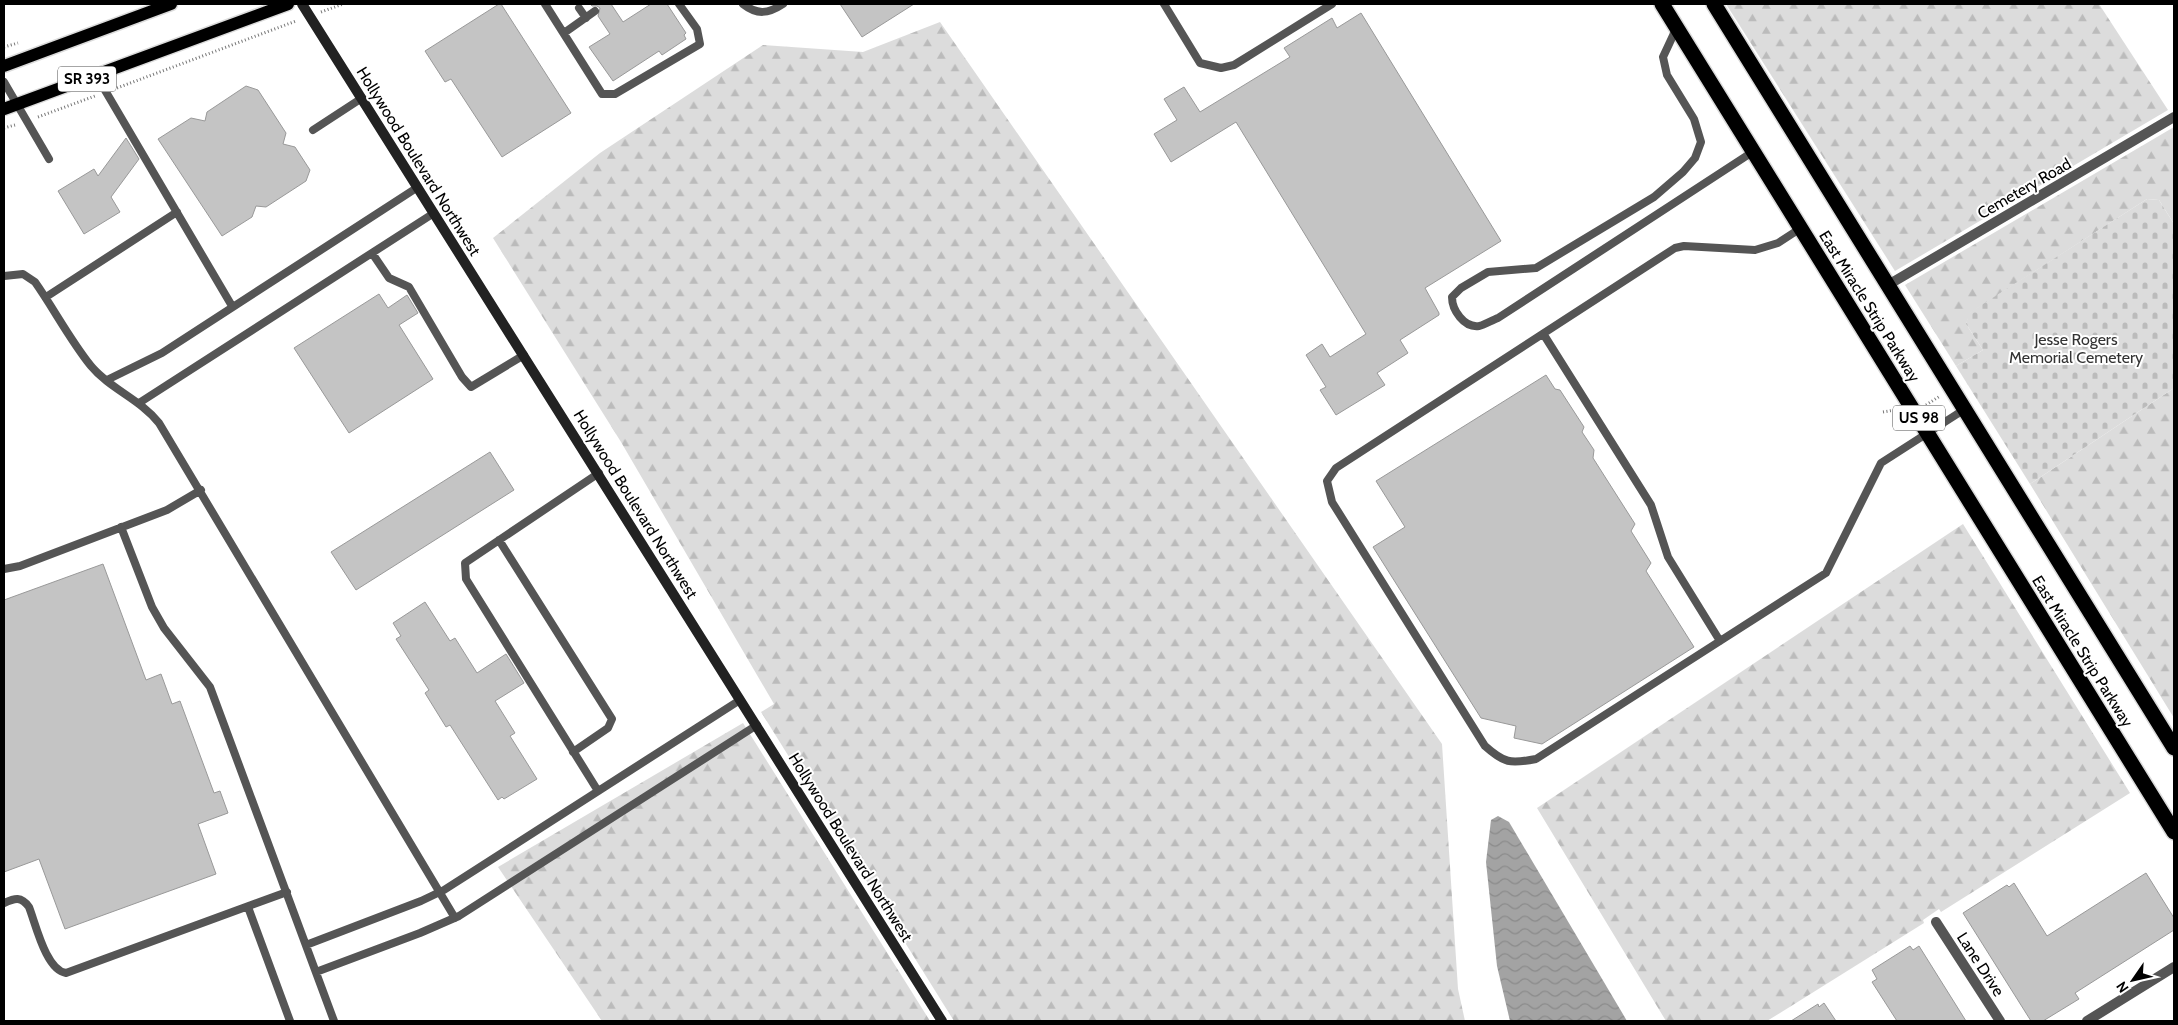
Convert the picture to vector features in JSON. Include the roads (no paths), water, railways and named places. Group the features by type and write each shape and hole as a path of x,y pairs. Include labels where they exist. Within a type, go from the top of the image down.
{"highway":[{"name":"East Miracle Strip Parkway","path":"1662,4 2174,832"},
{"name":"East Miracle Strip Parkway","path":"1714,4 2174,748"}],"main road":[{"name":"SR 393","path":"4,66 156,6 171,4"},
{"name":"SR 393","path":"4,109 288,4"}],"street":[{"name":"Hollywood Boulevard Northwest","path":"302,4 599,473 942,1021"},
{"name":"Cemetery Road","path":"1888,285 2174,117"},
{"name":"Lane Drive","path":"1936,922 2000,1021"},
{"path":"2088,1021 2174,967"}],"lane":[{"path":"545,4 602,94 616,94 700,44 697,29 679,4"},
{"path":"743,4 756,12 764,13 783,4"},
{"path":"1164,4 1200,63 1221,68 1234,65 1332,4"},
{"path":"579,8 586,18"},
{"path":"564,33 595,11"},
{"path":"1677,27 1663,57 1667,76 1694,119 1701,142 1696,158 1654,197 1536,268 1488,272 1461,288 1452,297 1452,306 1461,318 1470,324 1479,326 1498,318 1754,151"},
{"path":"96,75 232,306"},
{"path":"4,82 49,159"},
{"path":"313,130 362,98"},
{"path":"107,380 162,352 418,187"},
{"path":"46,297 177,212"},
{"path":"140,403 434,213"},
{"path":"1802,228 1778,243 1755,250 1684,246 1675,248 1544,335 1336,468 1328,481 1332,502 1485,746 1499,759 1519,762 1536,759 1826,573 1881,463 1965,409"},
{"path":"372,253 389,278 409,287 462,378 470,387 476,386 524,355"},
{"path":"4,276 23,274 35,282 92,366 107,380 149,410 159,423 202,490 455,918"},
{"path":"1544,335 1651,505 1668,556 1720,641"},
{"path":"598,791 466,579 465,563 599,473"},
{"path":"4,569 20,566 167,510 202,490"},
{"path":"121,528 152,607 164,628 210,687 334,1021"},
{"path":"499,540 612,719 608,728 573,752"},
{"path":"306,945 421,901 439,892 740,700"},
{"path":"316,972 455,918 757,725"},
{"path":"4,903 16,898 24,900 29,907 50,962 58,972 66,973 286,892"},
{"path":"248,906 290,1021"}],"water":[{"path":"1498,816 1509,822 1627,1021 1510,1021 1497,966 1486,862 1491,820"}],"park label":[{"name":"Jesse Rogers Memorial Cemetery","path":"2076,348"}]}
